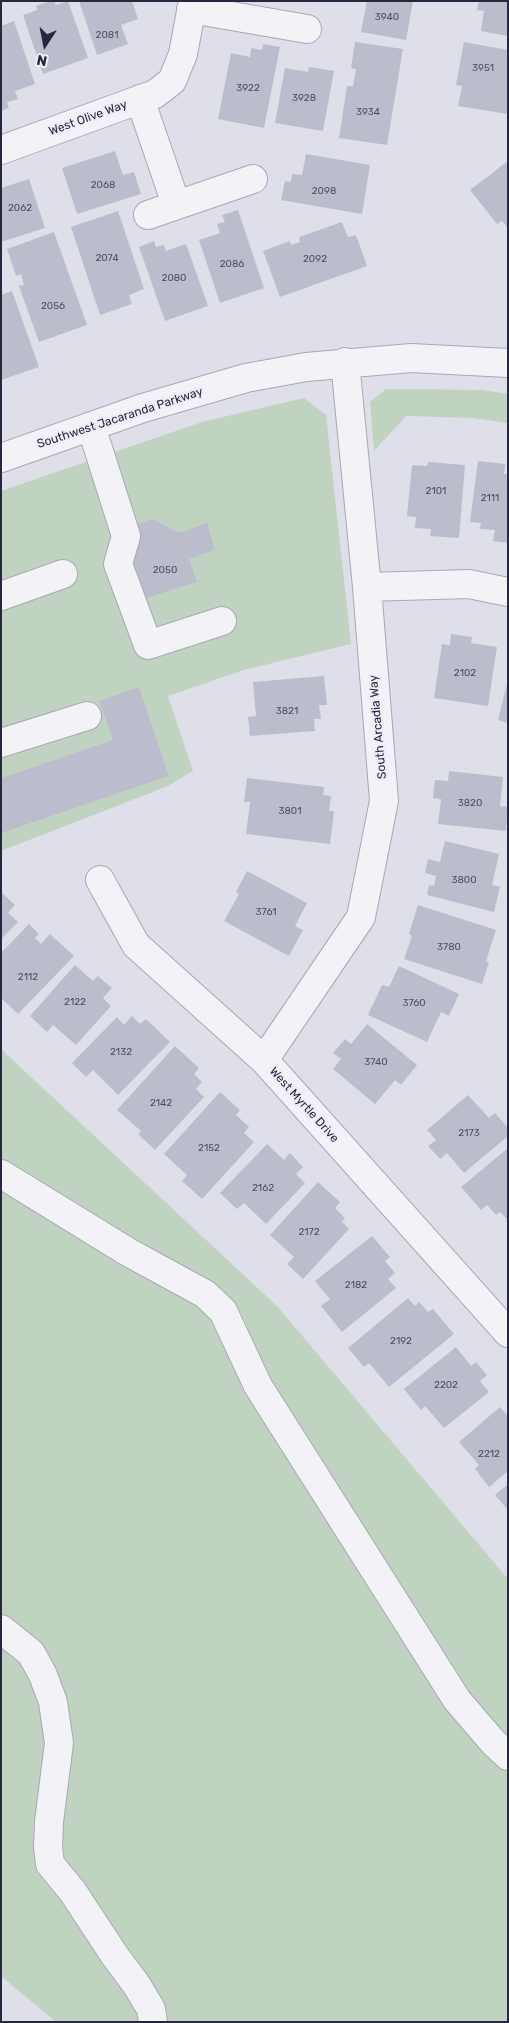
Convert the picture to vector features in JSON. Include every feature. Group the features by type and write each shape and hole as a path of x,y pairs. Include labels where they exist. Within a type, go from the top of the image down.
{"street":[{"path":"192,5 307,29"},
{"name":"West Olive Way","path":"1,150 155,94 172,81 183,54 192,5"},
{"path":"140,99 176,204"},
{"path":"148,215 253,179"},
{"name":"Southwest Jacaranda Parkway","path":"1,458 143,408 246,378 345,362 411,358 508,363"},
{"name":"South Arcadia Way","path":"264,1060 361,917 384,801 367,587 345,362"},
{"path":"91,426 126,536 118,564 148,645 222,621"},
{"path":"1,596 63,574"},
{"path":"367,587 469,584 508,592"},
{"path":"1,743 87,716"},
{"name":"West Myrtle Drive","path":"100,880 136,945 264,1060 508,1333"},
{"path":"1,1174 128,1252 205,1294 222,1310 258,1386 457,1700 493,1742 508,1756"},
{"path":"1,1629 31,1653 43,1675 53,1702 59,1743 49,1822 48,1847 50,1864 73,1892 115,1956 136,1984 151,2009 153,2022"}],"green space":[{"path":"386,389 482,390 508,394 508,423 473,418 406,416 374,451 370,402"},
{"path":"304,398 326,415 351,644 244,670 168,696 193,771 168,786 1,851 1,491 202,422"},
{"path":"1,1049 277,1306 508,1579 508,2022 56,2022 1,1976"}],"building":[{"path":"54,1 56,5 68,1 88,58 43,74 23,15 37,10 36,6"},
{"path":"79,1 132,1 138,19 121,25 128,44 97,55"},
{"path":"367,1 413,1 406,40 361,32"},
{"path":"479,1 508,1 508,36 481,31 484,11 477,10"},
{"path":"14,21 35,84 15,91 18,99 7,102 9,108 1,111 1,26"},
{"path":"355,42 403,49 387,145 339,138 347,86 353,86 356,69 351,68"},
{"path":"464,42 508,50 508,114 458,106 462,86 456,85"},
{"path":"263,44 280,47 264,128 218,119 231,53 250,57 251,48 262,50"},
{"path":"309,67 334,71 323,131 275,123 285,68 308,72"},
{"path":"115,151 123,175 134,172 141,194 77,214 62,168"},
{"path":"306,154 370,165 362,214 281,200 285,181 291,182 292,174 302,175"},
{"path":"508,161 508,228 502,221 497,224 470,190"},
{"path":"29,179 45,228 1,242 1,188"},
{"path":"238,210 264,288 220,303 199,240 220,233 217,224 225,222 222,215"},
{"path":"118,211 144,289 129,295 132,304 100,315 71,227"},
{"path":"342,222 348,237 356,235 367,266 280,297 263,251 290,241 291,245 300,242 299,237"},
{"path":"54,232 87,325 39,342 19,286 24,285 21,274 16,276 7,249"},
{"path":"154,241 156,247 164,245 166,251 186,244 208,306 165,321 139,247"},
{"path":"12,291 39,367 1,380 1,295"},
{"path":"478,461 505,464 504,474 508,474 508,543 493,541 495,530 480,529 481,523 470,522"},
{"path":"428,462 465,465 459,538 430,536 431,529 415,528 416,517 407,516 412,465 427,466"},
{"path":"152,519 179,533 207,523 215,550 189,559 197,582 146,598 129,548 140,545 134,525"},
{"path":"451,634 472,637 471,643 497,647 488,706 434,698 442,644 450,645"},
{"path":"324,676 327,705 319,705 321,719 314,719 315,731 250,736 248,717 256,716 253,682"},
{"path":"508,684 508,723 498,720"},
{"path":"139,687 169,776 1,833 1,778 113,740 99,701"},
{"path":"449,771 503,777 500,806 508,807 506,831 438,824 441,799 433,798 435,780 448,781"},
{"path":"247,778 324,787 323,795 331,796 329,811 334,811 330,844 246,834 250,802 244,802"},
{"path":"445,841 499,854 492,885 500,887 494,912 427,895 429,885 434,886 436,876 425,873 428,859 440,862"},
{"path":"247,871 307,903 295,926 303,930 289,956 224,921 239,894 236,892"},
{"path":"2,893 15,905 8,913 18,922 1,939"},
{"path":"418,905 496,930 486,961 489,962 482,984 404,959 412,936 409,934"},
{"path":"29,924 39,934 35,938 41,944 50,934 74,956 18,1014 1,998 1,953"},
{"path":"75,965 93,981 98,976 112,988 103,998 111,1006 76,1045 53,1025 47,1032 30,1016"},
{"path":"399,966 459,994 449,1016 441,1012 427,1042 368,1015 382,985 389,987"},
{"path":"132,1016 140,1024 146,1019 170,1042 118,1095 93,1070 86,1077 72,1063 117,1017 124,1025"},
{"path":"367,1024 417,1065 401,1085 395,1080 375,1104 333,1069 341,1059 333,1053 345,1039 351,1044"},
{"path":"175,1046 199,1068 194,1074 202,1082 196,1089 204,1097 155,1150 138,1134 141,1131 117,1110"},
{"path":"220,1092 240,1110 236,1115 249,1127 244,1133 254,1142 202,1199 182,1181 187,1175 164,1154"},
{"path":"468,1095 489,1118 495,1113 508,1128 508,1136 464,1173 447,1153 440,1159 428,1146 436,1140 427,1130"},
{"path":"267,1144 284,1160 290,1153 303,1167 296,1174 305,1183 266,1224 244,1203 237,1209 220,1193"},
{"path":"508,1148 507,1219 500,1212 496,1215 487,1205 481,1210 461,1187"},
{"path":"318,1182 340,1202 335,1208 345,1218 342,1222 349,1229 303,1279 287,1264 294,1257 270,1235"},
{"path":"372,1236 390,1257 385,1261 395,1273 388,1279 396,1288 342,1332 321,1306 330,1299 315,1281"},
{"path":"408,1298 415,1306 419,1302 428,1312 433,1309 454,1334 389,1387 369,1363 364,1367 348,1348"},
{"path":"456,1347 471,1366 476,1362 487,1375 480,1381 489,1392 444,1428 425,1406 421,1410 404,1389"},
{"path":"500,1407 508,1416 508,1471 489,1487 475,1469 479,1465 459,1442"},
{"path":"508,1484 508,1510 495,1495"}]}
